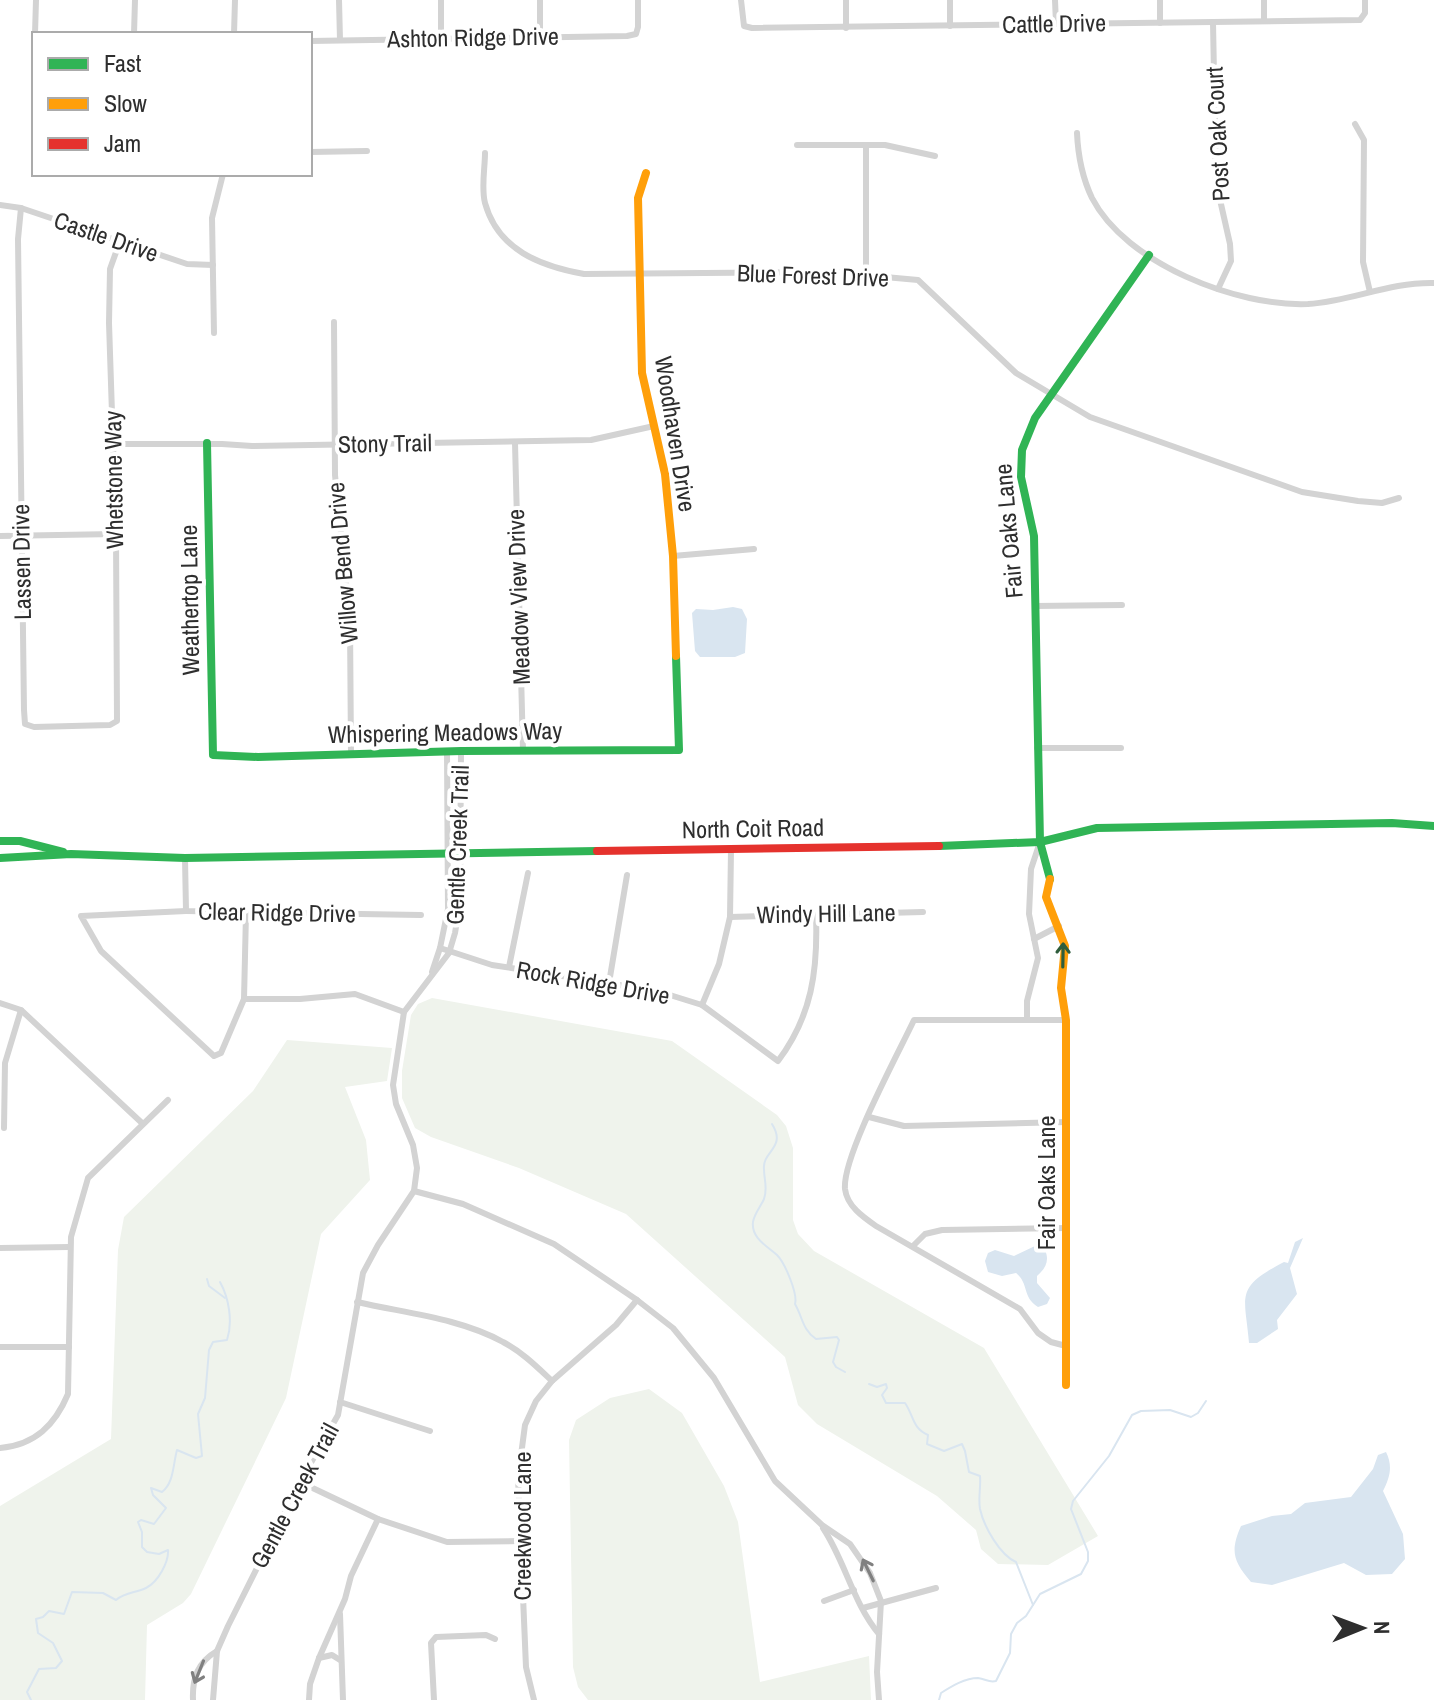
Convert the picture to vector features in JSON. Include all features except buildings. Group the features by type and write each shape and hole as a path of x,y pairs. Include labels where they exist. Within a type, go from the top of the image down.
{"street":[{"path":"35,32 36,0"},
{"path":"134,32 135,0"},
{"path":"234,32 235,0"},
{"path":"339,0 340,40"},
{"path":"441,0 441,39"},
{"path":"540,0 540,37"},
{"name":"Ashton Ridge Drive","path":"312,41 627,36 636,34 638,0"},
{"name":"Cattle Drive","path":"741,0 744,26 752,28 1360,20 1364,17 1365,0"},
{"path":"846,0 846,28"},
{"path":"950,0 950,26"},
{"path":"1055,0 1056,24"},
{"path":"1160,0 1160,23"},
{"path":"1264,0 1264,21"},
{"name":"Post Oak Court","path":"1213,22 1216,182 1231,261 1218,289"},
{"path":"1355,124 1364,140 1363,262 1370,292"},
{"path":"1077,133 1083,174 1093,199 1107,220 1149,255 1182,274 1248,298 1291,304 1329,302 1408,282 1434,283"},
{"path":"797,145 885,145 935,156"},
{"path":"866,146 866,275"},
{"path":"312,152 367,151"},
{"name":"Blue Forest Drive","path":"485,153 484,201 503,240 550,268 584,274 640,275 830,272 918,280 1016,373 1090,417 1302,492 1382,503 1399,498"},
{"name":"Woodhaven Drive","path":"646,173 638,198 642,373 665,474 673,556 679,750"},
{"path":"214,333 212,218 222,176"},
{"name":"Castle Drive","path":"0,205 21,208 187,264 213,265"},
{"name":"Lassen Drive","path":"21,208 18,239 25,724"},
{"name":"Whetstone Way","path":"25,724 34,727 110,725 117,721 110,269 120,241"},
{"name":"Fair Oaks Lane","path":"1066,1385 1066,1020 1061,988 1065,946 1046,897 1048,868 1040,842 1034,536 1022,494 1020,467 1027,432 1149,255"},
{"name":"Willow Bend Drive","path":"334,322 334,445 350,622 351,755"},
{"name":"Stony Trail","path":"114,444 515,443 591,440 654,426"},
{"name":"Weathertop Lane","path":"207,443 213,755"},
{"name":"Meadow View Drive","path":"515,443 523,750"},
{"path":"0,536 116,534"},
{"path":"673,556 754,549"},
{"path":"1035,606 1122,605"},
{"path":"1037,748 1121,748"},
{"name":"Whispering Meadows Way","path":"213,755 258,757 461,751 679,750"},
{"name":"Gentle Creek Trail","path":"213,1700 217,1651 300,1482 338,1415 363,1273 414,1191 417,1168 413,1145 396,1104 393,1085 404,1012 449,953 460,903 461,751"},
{"name":"Gentle Creek Trail","path":"429,979 440,948 448,909 447,752"},
{"name":"North Coit Road","path":"0,858 71,854 185,858 731,850 1040,842 1097,828 1392,823 1434,826"},
{"name":"North Coit Road","path":"0,841 20,841 71,854"},
{"name":"Fair Oaks Lane","path":"1027,1019 1027,1001 1038,958 1029,914 1031,869 1040,842"},
{"path":"702,1005 719,964 730,917 731,850"},
{"name":"Clear Ridge Drive","path":"185,858 186,911 421,915"},
{"path":"509,967 528,873"},
{"path":"609,983 627,875"},
{"path":"1030,886 1048,888"},
{"path":"186,911 81,916 101,951 214,1056 221,1053 244,999 246,913"},
{"name":"Windy Hill Lane","path":"730,917 923,912"},
{"name":"Rock Ridge Drive","path":"440,948 492,965 657,991 702,1005 778,1061 796,1037 814,979 818,952 816,915"},
{"path":"1034,939 1059,926"},
{"path":"244,999 300,999 355,994 404,1012"},
{"path":"0,1003 21,1010 143,1124"},
{"path":"4,1128 5,1063 21,1010"},
{"path":"1066,1020 914,1020 850,1157 845,1189 855,1210 876,1226 1020,1309 1038,1333 1051,1342 1066,1346"},
{"path":"0,1448 28,1441 45,1432 60,1414 68,1394 70,1247 88,1178 168,1100"},
{"path":"869,1117 904,1126 1067,1122"},
{"path":"414,1191 463,1204 554,1244 673,1328 714,1378 775,1481 822,1525 860,1554 881,1601 877,1672 879,1700"},
{"path":"913,1246 925,1234 942,1230 1067,1228"},
{"path":"0,1248 70,1247"},
{"name":"Creekwood Lane","path":"534,1700 526,1667 520,1541 518,1478 525,1425 536,1401 552,1381 616,1325 637,1300"},
{"path":"357,1302 487,1333 525,1356 552,1381"},
{"path":"0,1347 69,1347"},
{"path":"340,1402 430,1431"},
{"path":"300,1482 378,1519 447,1542 520,1541"},
{"path":"309,1700 310,1684 319,1658 351,1576 378,1519"},
{"path":"822,1525 835,1545 868,1621 879,1634"},
{"path":"863,1608 936,1588"},
{"path":"824,1601 854,1590"},
{"path":"340,1610 343,1700"},
{"path":"434,1700 431,1643 436,1637 486,1635 495,1639"},
{"name":"Gentle Creek Trail","path":"193,1700 197,1669 217,1651"},
{"path":"319,1658 332,1655 340,1660"}],"shaded area":[{"path":"696,609 742,609 747,619 745,653 735,657 700,657 695,651 692,613"},
{"path":"432,998 672,1041 777,1115 786,1126 793,1148 793,1220 798,1234 814,1251 984,1348 1098,1536 1048,1565 998,1564 981,1549 976,1530 937,1496 817,1424 798,1405 785,1357 626,1214 415,1128 402,1098 402,1071 411,1015 418,1004"},
{"path":"287,1040 392,1048 387,1081 345,1087 366,1140 370,1180 321,1234 286,1398 191,1594 183,1603 147,1625 145,1700 0,1700 0,1506 111,1439 118,1250 124,1217 253,1091"},
{"path":"1303,1238 1290,1268 1297,1294 1277,1320 1278,1329 1257,1343 1249,1343 1245,1303 1250,1286 1268,1271 1284,1262 1288,1263 1295,1242"},
{"path":"1035,1246 1045,1250 1046,1264 1037,1276 1037,1283 1050,1298 1047,1304 1038,1307 1016,1273 1002,1276 988,1272 985,1261 988,1253 995,1250 1014,1256"},
{"path":"649,1389 682,1413 724,1486 738,1522 760,1682 869,1656 871,1700 588,1700 578,1687 573,1667 569,1440 576,1420 610,1398"},
{"path":"1386,1452 1390,1472 1383,1491 1403,1534 1405,1559 1392,1574 1366,1575 1344,1563 1272,1585 1251,1582 1235,1556 1235,1542 1241,1526 1272,1516 1291,1514 1305,1503 1351,1497 1373,1469 1378,1455"}],"waterway":[{"path":"772,1124 777,1139 764,1163 766,1191 754,1219 754,1233 784,1265 793,1286 795,1304 808,1331 816,1339 837,1337 839,1340 833,1362 845,1372"},
{"path":"207,1279 209,1286 225,1298"},
{"path":"31,1700 27,1692 39,1669 56,1668 62,1661 53,1643 38,1633 36,1619 49,1611 64,1614 72,1592 103,1593 116,1600 142,1590 155,1581 165,1566 168,1550 159,1554 147,1552 142,1547 138,1522 154,1524 166,1508 153,1495 151,1488 162,1492 166,1488 177,1450 196,1458 202,1456 198,1414 205,1398 209,1350 213,1342 227,1340 230,1326 228,1303 220,1282"},
{"path":"869,1384 877,1387 886,1384 882,1395 886,1403 905,1403 916,1425 928,1435 927,1444 944,1451 962,1444 969,1472 980,1476 979,1505 985,1524 999,1547 1016,1562 1033,1605"},
{"path":"939,1700 941,1693 963,1681 973,1678 996,1681 1010,1653 1011,1634 1040,1594 1081,1574 1088,1561 1088,1552 1071,1509 1073,1501 1109,1456 1132,1415 1141,1411 1170,1410 1191,1417 1206,1401"}],"traffic: fast":[{"path":"1050,879 1040,842 1034,536 1021,477 1022,450 1035,418 1149,255"},
{"path":"207,443 213,755 258,757 461,751 679,750 676,656"},
{"path":"939,846 1040,842 1097,828 1392,823 1434,826"},
{"path":"0,841 20,841 63,852"},
{"path":"0,858 71,854 185,858 597,851"}],"traffic: slow":[{"path":"646,173 638,198 642,373 665,474 673,556 676,656"},
{"path":"1050,879 1046,897 1065,946 1061,988 1066,1020 1066,1385"}],"traffic: jam":[{"path":"597,851 939,846"}]}
